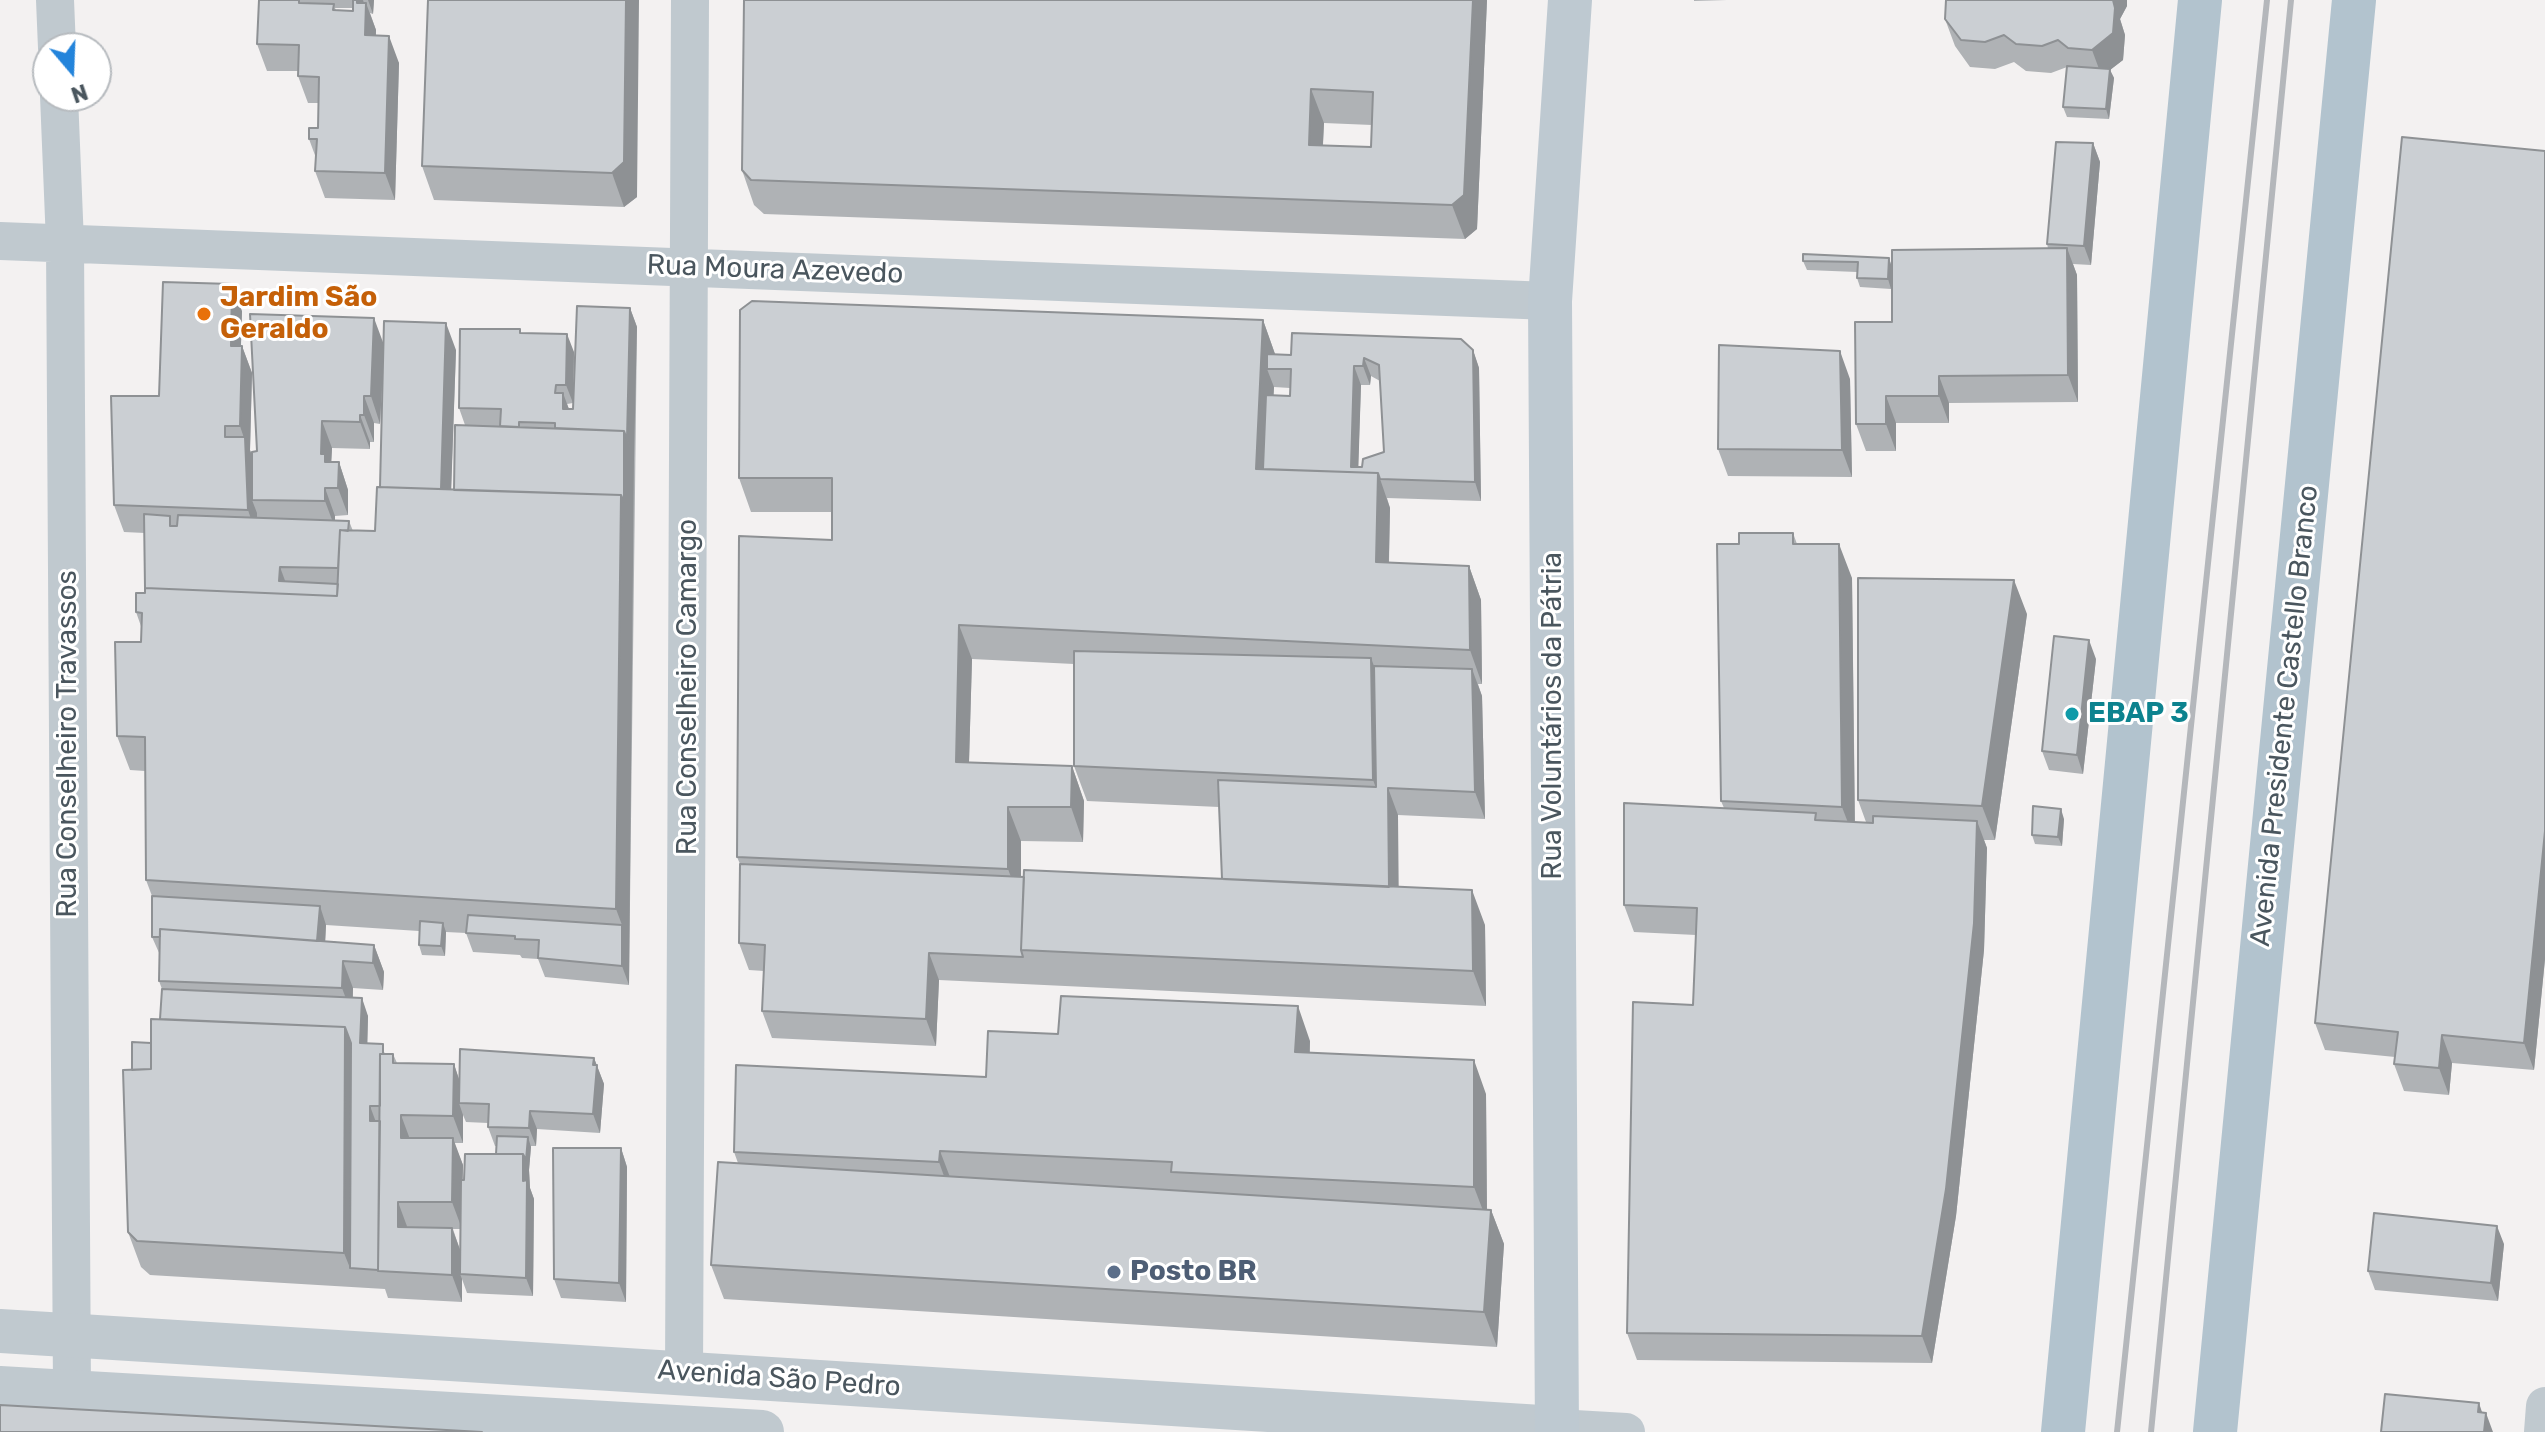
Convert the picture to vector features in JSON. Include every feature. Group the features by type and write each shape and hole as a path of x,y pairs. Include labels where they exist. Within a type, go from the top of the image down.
{"main road":[{"name":"Rua Voluntários da Pátria","path":"1557,1430 1550,301 1570,0"},
{"path":"2063,1432 2200,0"},
{"name":"Avenida Presidente Castello Branco","path":"2215,1432 2354,0"}],"street":[{"path":"55,0 56,32"},
{"name":"Rua Conselheiro Camargo","path":"684,1373 690,0"},
{"name":"Rua Conselheiro Travassos","path":"60,112 65,243 72,1392"},
{"name":"Rua Moura Azevedo","path":"0,241 1550,301"},
{"name":"Avenida São Pedro","path":"0,1331 1557,1430"},
{"name":"Avenida São Pedro","path":"0,1388 762,1432"},
{"path":"2543,1432 2545,1406"},
{"path":"1557,1430 1626,1432"}],"building":[{"path":"259,0 334,4 333,10 353,11 353,0 366,3 365,35 389,36 385,173 315,171 317,139 309,139 309,128 318,128 319,77 298,76 299,45 257,44"},
{"path":"428,0 626,0 624,162 612,173 422,166"},
{"path":"744,0 1473,0 1464,195 1452,205 751,180 742,170","holes":["1311,89 1373,92 1371,147 1309,145"]},
{"path":"1946,0 2113,0 2113,33 2092,50 2068,48 2058,40 2042,46 2016,44 2004,35 1985,42 1961,40 1945,19"},
{"path":"2067,66 2110,69 2106,109 2063,107"},
{"path":"2402,137 2545,151 2545,831 2524,1043 2442,1035 2439,1068 2394,1064 2398,1032 2315,1023"},
{"path":"2056,142 2093,143 2084,246 2047,244"},
{"path":"2067,248 2068,375 1939,376 1939,396 1886,396 1886,424 1856,424 1855,322 1892,322 1892,250"},
{"path":"1803,254 1889,258 1888,279 1857,278 1858,262 1803,261"},
{"path":"163,282 232,284 231,346 242,346 240,426 225,426 225,437 245,437 248,510 114,505 111,396 159,396"},
{"path":"752,301 1263,320 1256,469 1378,473 1376,562 1469,566 1470,650 959,625 956,762 1072,766 1071,807 1008,807 1008,869 737,857 739,536 832,540 832,478 739,478 740,310"},
{"path":"577,306 630,308 627,439 624,431 555,428 555,423 519,422 519,427 500,426 501,409 459,408 460,329 520,329 520,333 567,334 566,385 556,385 555,393 563,393 563,409 573,409"},
{"path":"250,314 374,318 371,396 364,396 364,415 360,415 360,422 322,421 321,454 325,454 325,462 339,462 338,488 325,488 325,501 252,500 252,452 257,451"},
{"path":"384,321 446,323 441,489 380,487"},
{"path":"1292,333 1461,339 1473,350 1475,482 1380,479 1378,473 1263,469 1266,395 1290,396 1291,369 1267,369 1267,354 1291,355","holes":["1364,358 1379,365 1384,452 1363,459 1362,467 1351,467 1354,366 1363,366"]},
{"path":"1719,345 1840,351 1842,450 1718,449"},
{"path":"455,425 624,431 624,502 621,495 454,490"},
{"path":"377,487 621,495 616,909 146,880 145,737 117,736 115,642 141,642 142,613 136,612 136,593 145,593 145,588 337,596 340,530 375,531"},
{"path":"144,514 170,516 170,526 177,526 178,515 349,521 348,531 340,530 338,568 280,567 279,581 338,584 337,596 145,588"},
{"path":"1739,533 1793,533 1793,544 1839,544 1842,807 1721,801 1717,544 1739,544"},
{"path":"1858,578 2014,580 1982,806 1858,800"},
{"name":"EBAP 3","path":"2054,636 2089,640 2077,755 2042,751"},
{"path":"1074,651 1371,658 1373,780 1074,766"},
{"path":"1374,666 1472,669 1475,792 1388,788 1389,887 1222,879 1218,780 1376,787"},
{"path":"1624,803 1816,813 1815,820 1873,823 1873,816 1977,821 1974,923 1946,1189 1922,1336 1627,1333 1633,1002 1693,1005 1697,908 1624,905"},
{"path":"2033,806 2061,809 2058,837 2032,835"},
{"path":"740,864 1024,877 1023,957 929,953 926,1019 762,1011 765,945 739,943"},
{"path":"1024,870 1472,890 1473,971 1021,950"},
{"path":"152,896 320,906 317,941 160,929 160,937 152,937"},
{"path":"468,915 622,925 622,966 538,958 539,940 466,933"},
{"path":"420,921 443,923 441,946 419,945"},
{"path":"160,929 374,945 373,963 343,961 342,988 159,981"},
{"path":"162,989 362,998 360,1043 383,1044 383,1054 380,1054 380,1106 370,1106 370,1121 380,1121 378,1270 350,1268 351,1043 345,1027 160,1019"},
{"path":"1061,996 1298,1006 1295,1052 1474,1060 1474,1187 1171,1172 1172,1162 940,1151 939,1162 734,1152 736,1065 986,1077 988,1031 1058,1034"},
{"path":"151,1019 345,1027 344,1253 137,1241 128,1232 123,1070 151,1069"},
{"path":"132,1042 151,1043 151,1069 132,1070"},
{"path":"460,1049 594,1058 593,1065 597,1065 593,1114 530,1111 529,1128 488,1127 489,1104 459,1103"},
{"path":"380,1054 393,1054 393,1063 454,1064 453,1116 401,1115 401,1138 453,1138 452,1202 398,1202 398,1227 452,1228 452,1275 378,1271"},
{"path":"497,1136 528,1137 526,1160 523,1154 496,1154"},
{"path":"553,1148 621,1148 619,1283 554,1279"},
{"path":"465,1154 523,1154 523,1181 527,1180 526,1278 460,1274 461,1180 464,1180"},
{"name":"Posto BR","path":"718,1162 1491,1210 1484,1312 711,1265"},
{"path":"2374,1213 2497,1226 2491,1283 2368,1271"},
{"path":"2385,1394 2479,1403 2478,1412 2486,1413 2484,1432 2381,1432"},
{"path":"0,1405 482,1432 0,1432"}],"railway":[{"path":"2117,1432 2267,0"},
{"path":"2151,1432 2291,0"}],"place":[{"name":"Jardim São Geraldo","path":"204,314"},
{"name":"EBAP 3","path":"2072,714"},
{"name":"Posto BR","path":"1114,1272"}]}
